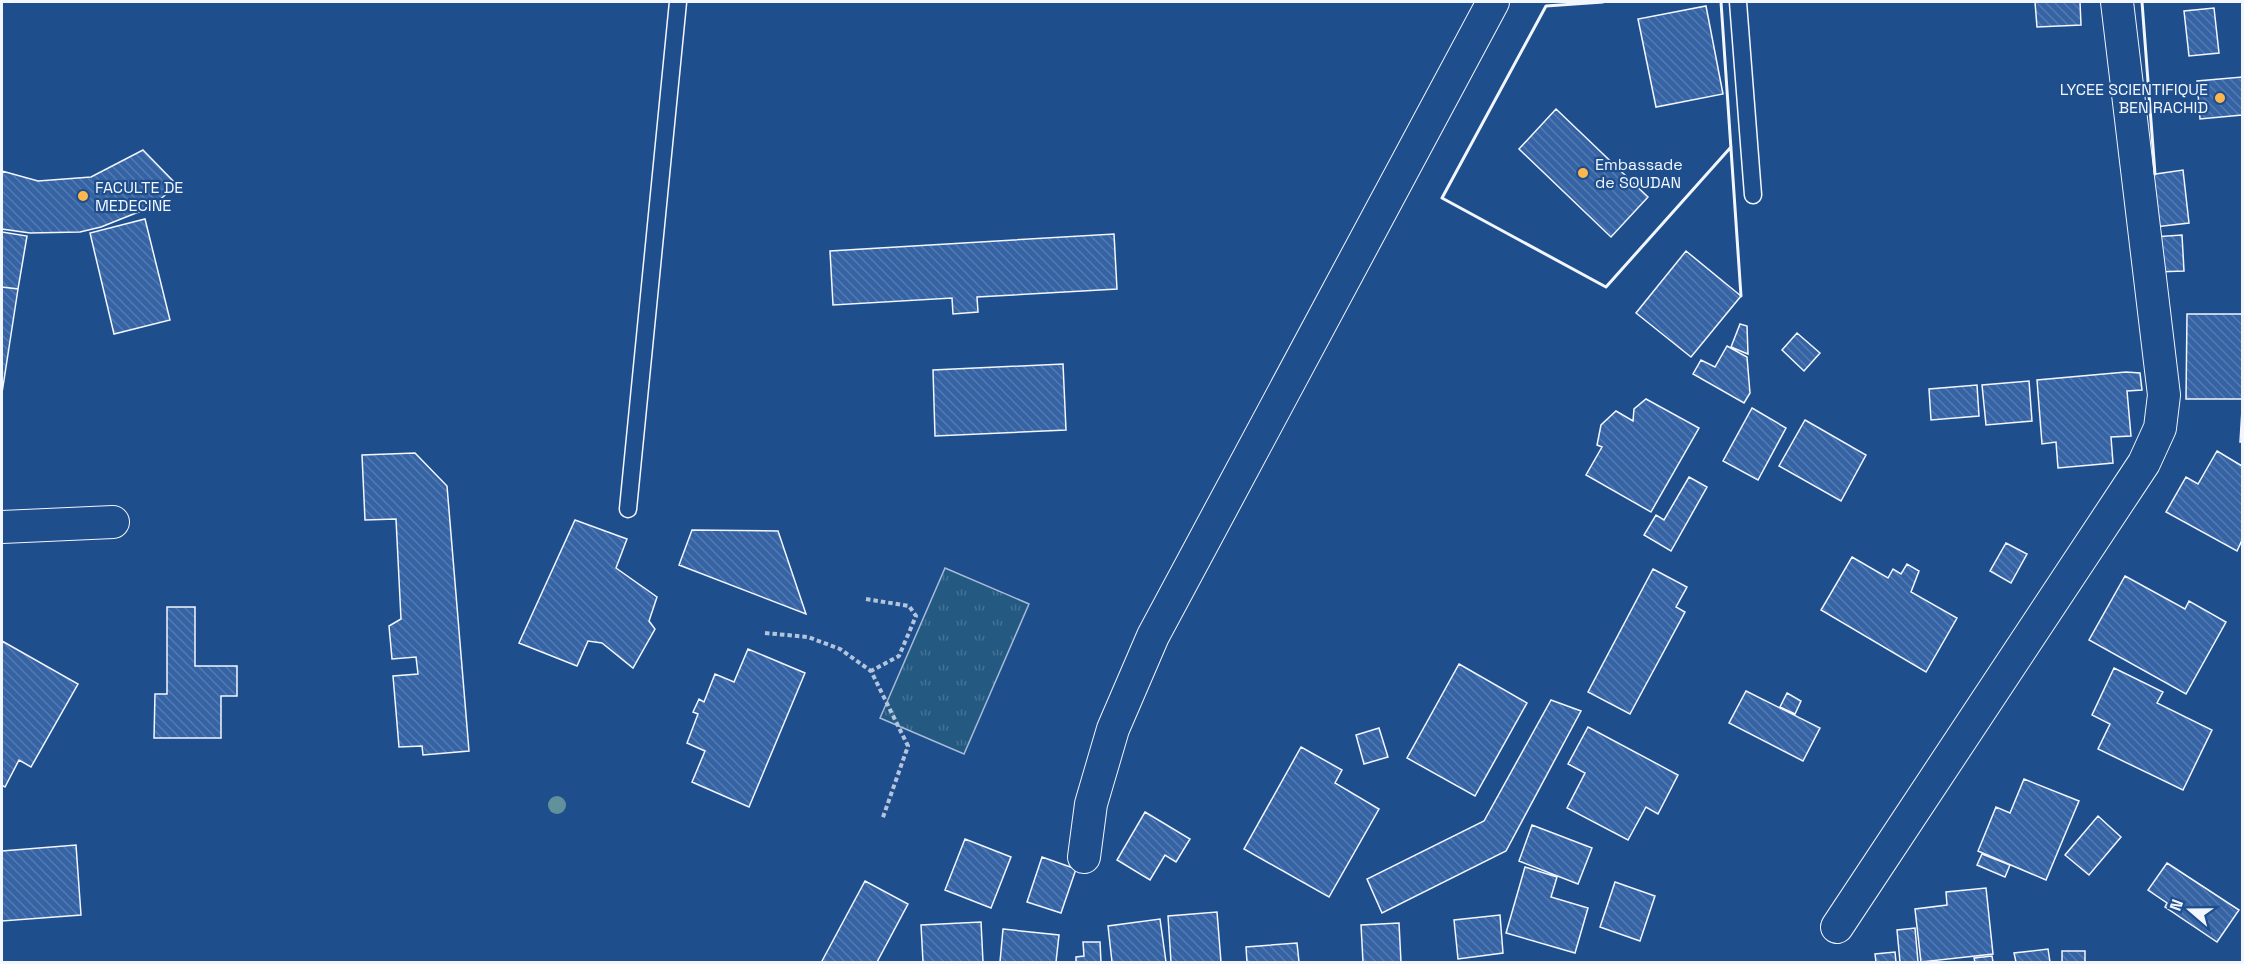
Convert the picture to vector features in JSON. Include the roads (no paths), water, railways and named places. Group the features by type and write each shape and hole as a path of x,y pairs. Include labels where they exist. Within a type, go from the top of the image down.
{"street":[{"path":"1084,857 1091,804 1113,729 1153,636 1493,2"},
{"path":"1837,927 2144,463 2160,428 2164,395 2117,2"},
{"path":"2,527 113,522"}],"lane":[{"path":"636,427 677,17 674,51 636,427 630,486 678,2"},
{"path":"1738,2 1754,195"}],"place":[{"name":"LYCEE SCIENTIFIQUE BEN RACHID","path":"2220,98"},
{"name":"Embassade de SOUDAN","path":"1583,173"},
{"name":"FACULTE DE MEDECINE","path":"83,196"}]}
